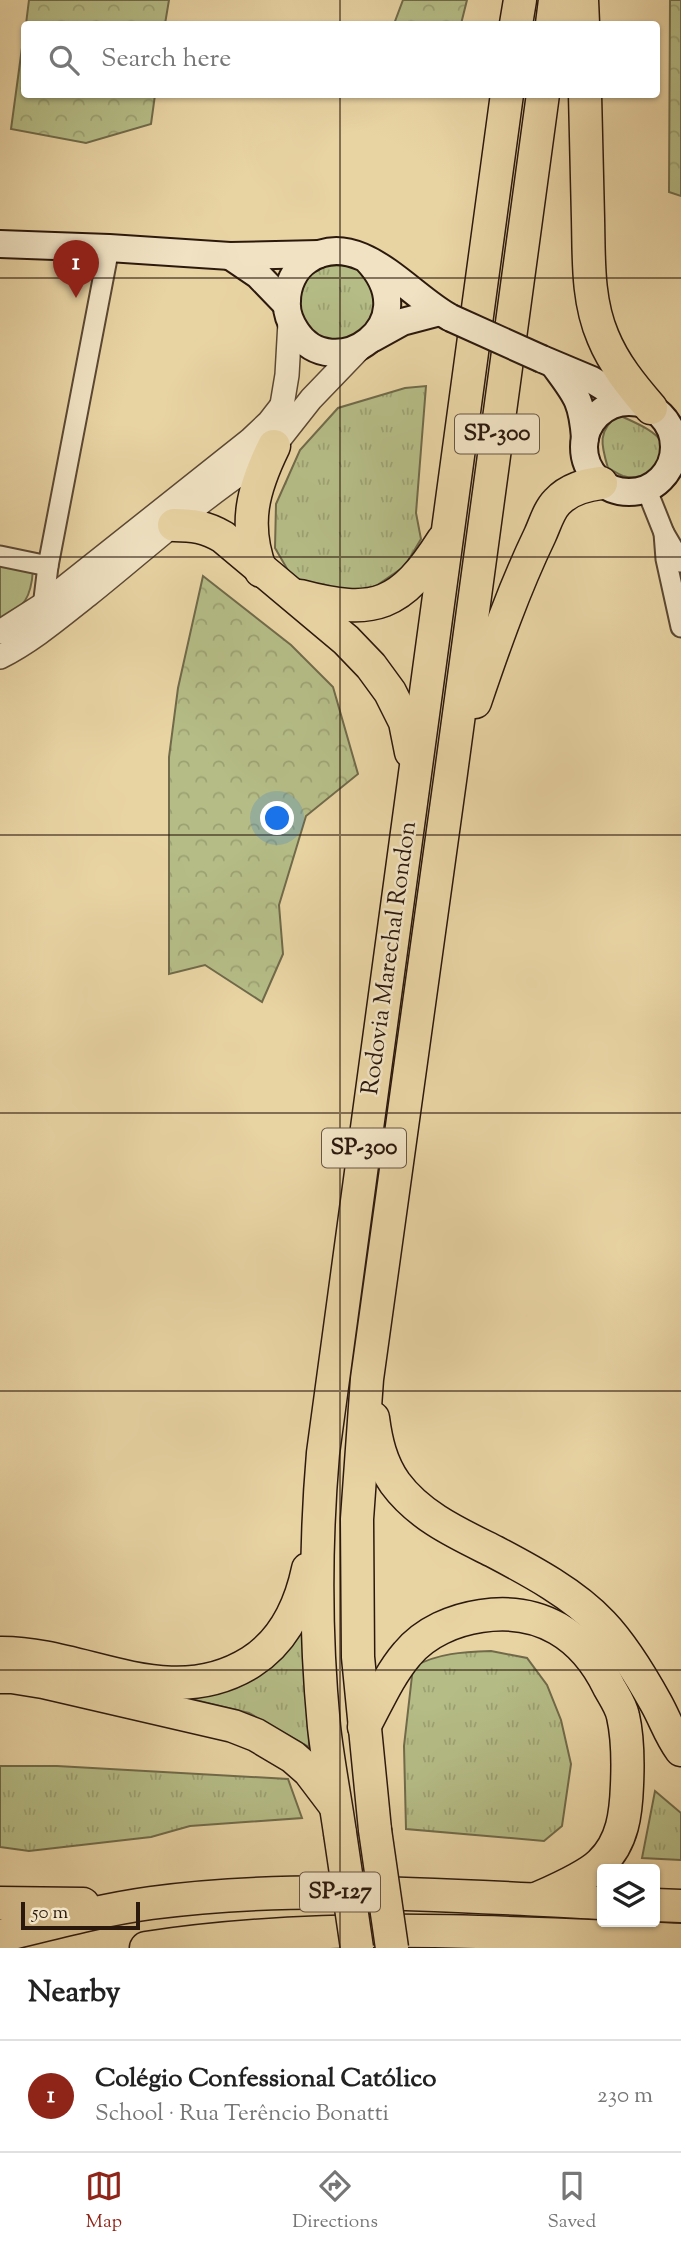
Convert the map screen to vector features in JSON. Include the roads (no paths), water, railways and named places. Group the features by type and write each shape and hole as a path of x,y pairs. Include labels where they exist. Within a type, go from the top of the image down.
{"highway":[{"path":"516,21 520,0"},
{"path":"552,21 555,0"},
{"path":"582,0 583,21"},
{"name":"Rodovia Marechal Rondon","path":"358,1948 325,1730 316,1592 317,1523 333,1374 506,98"},
{"name":"Rodovia Marechal Rondon","path":"392,1948 375,1830 358,1657 356,1564 361,1447 367,1379 541,98"},
{"path":"585,98 592,300 602,335 614,359 655,414"},
{"path":"261,571 254,552 251,517 253,496 273,450"},
{"path":"451,774 496,641 528,559 555,504 573,490 601,482"},
{"path":"174,525 198,526 223,537 346,640 371,666 390,692 405,722 415,774"},
{"path":"292,594 338,605 360,607 384,600 404,590 418,576 447,533"},
{"path":"367,1379 377,1444 395,1483 412,1501 449,1530 555,1585 601,1623 638,1674 681,1750"},
{"path":"0,1653 41,1658 134,1679 176,1684 211,1679 244,1666 267,1651 289,1625 304,1588 317,1523"},
{"path":"364,1727 397,1667 409,1651 437,1630 461,1619 497,1614 530,1616 573,1638 600,1669 623,1714 628,1763 625,1817 616,1843 601,1864 534,1900"},
{"path":"0,1677 43,1682 233,1726 277,1746 309,1771 338,1821"},
{"name":"SP-127","path":"0,1936 147,1904 316,1891 597,1903"},
{"path":"0,1903 147,1904"},
{"path":"660,1905 681,1906"},
{"name":"SP-127","path":"146,1948 245,1936 318,1931 562,1941 681,1940"}],"main road":[{"path":"0,244 230,256 319,254 336,250 352,253 405,283 446,315 592,380 655,414 668,425 674,445 670,466 664,478 631,492 615,490 601,482 590,470 584,455 583,416 579,401 548,362"},
{"path":"288,313 288,288 295,274 305,262 319,254"},
{"path":"230,256 258,275 288,313 299,336 313,347 328,352 345,352 402,322 446,315"},
{"path":"367,260 379,273 387,289 388,307 383,325 367,342"},
{"path":"584,438 588,427 605,409 655,414"}],"street":[{"path":"42,630 41,606 48,566 109,248"},
{"path":"273,450 288,375 288,313"},
{"path":"0,657 42,630 273,450 311,399 367,342"},
{"path":"0,632 41,606 250,440 283,404"},
{"path":"664,478 666,559 681,627"},
{"path":"664,533 681,562"},
{"path":"0,556 48,566"}],"place":[{"name":"Colégio Confessional Católico","path":"76,298"}]}
